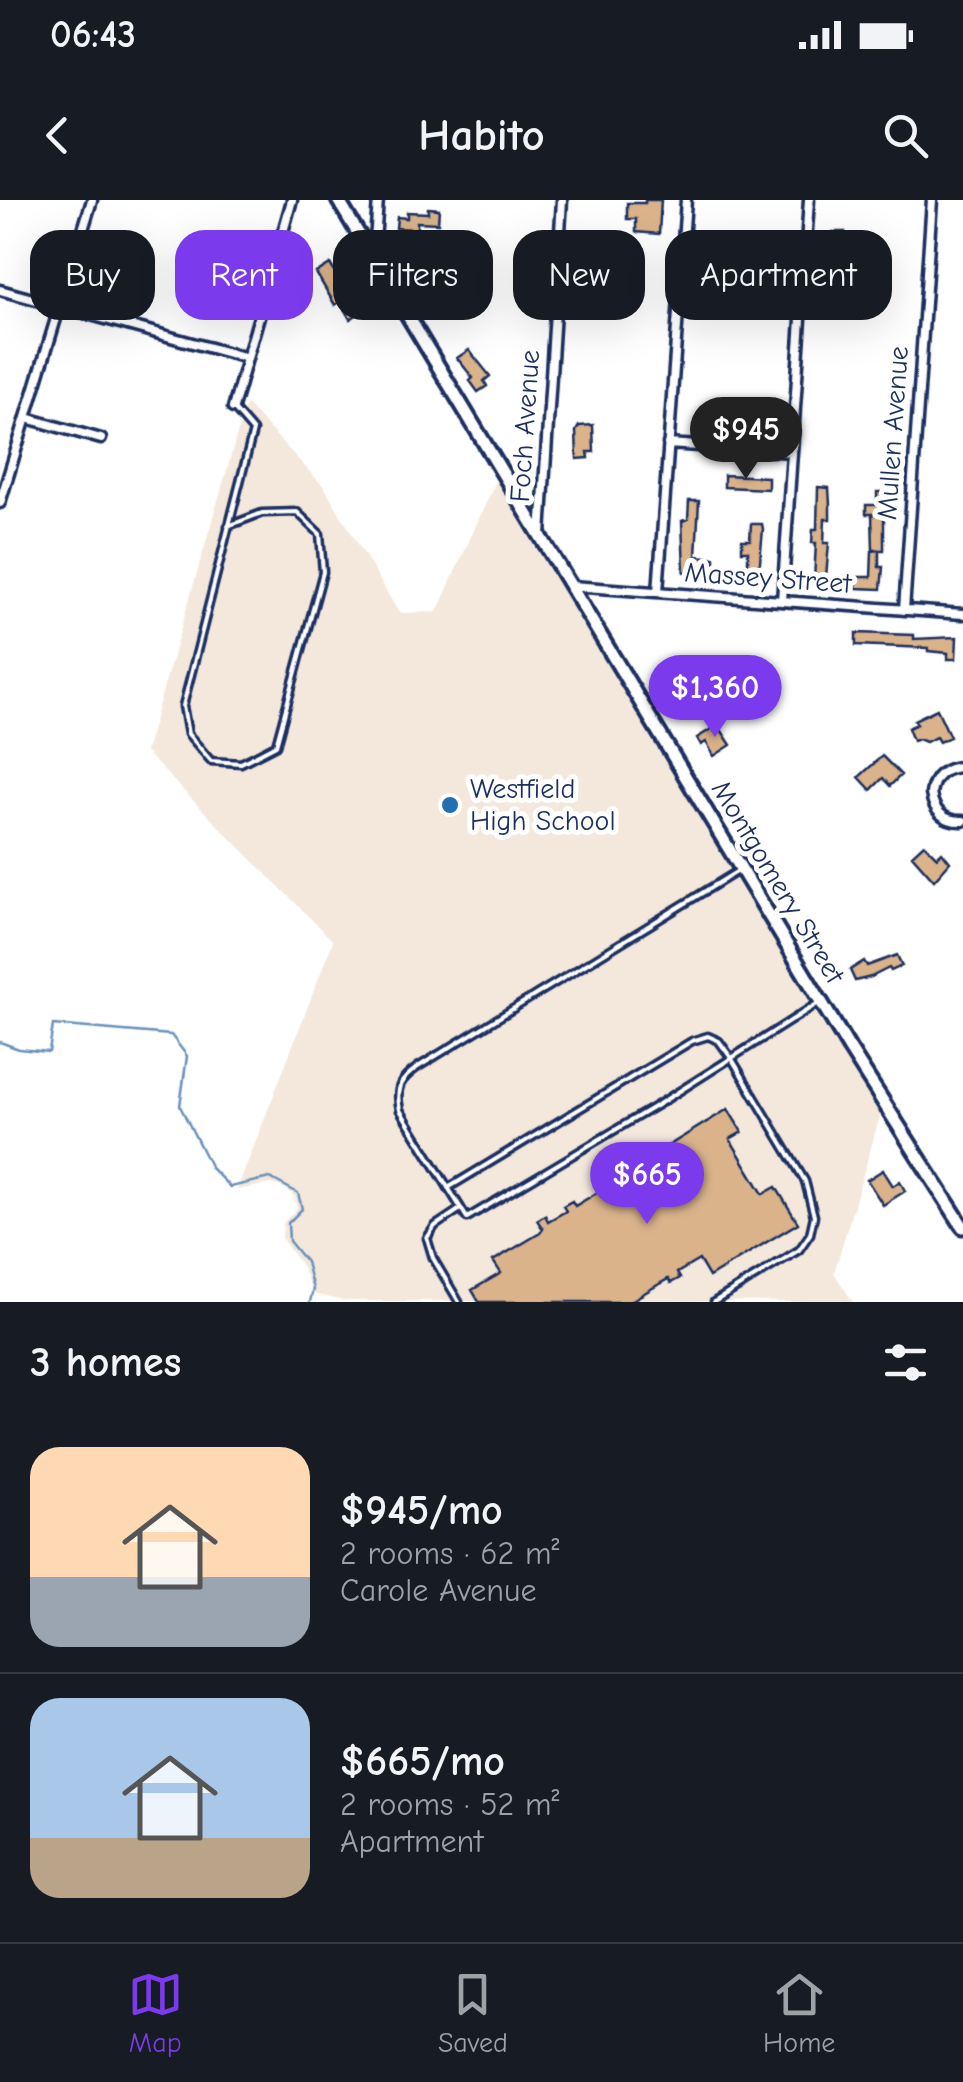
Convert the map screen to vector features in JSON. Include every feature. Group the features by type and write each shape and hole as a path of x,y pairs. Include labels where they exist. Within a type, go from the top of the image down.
{"main road":[{"name":"Montgomery Street","path":"338,200 356,230"},
{"name":"Montgomery Street","path":"411,320 741,870 963,1227"}],"street":[{"path":"83,230 92,200"},
{"path":"233,408 292,200"},
{"path":"376,230 378,200"},
{"name":"Foch Avenue","path":"541,536 562,200"},
{"path":"658,592 686,200"},
{"path":"782,601 809,200"},
{"name":"Mullen Avenue","path":"904,610 932,200"},
{"path":"0,290 30,298"},
{"path":"0,502 57,320"},
{"path":"111,320 247,358"},
{"path":"27,418 101,439"},
{"path":"668,444 792,452"},
{"name":"Massey Street","path":"571,586 963,614"},
{"path":"963,768 950,768 940,774 931,794 940,814 963,821"}],"lane":[{"path":"228,526 262,513 297,512 320,534 324,572 276,745 242,763 211,761 188,734 183,706 228,526 253,430 233,408"},
{"path":"741,870 402,1079 396,1092 400,1110 468,1218 821,1001"},
{"path":"448,1188 692,1041 708,1036 719,1042 732,1059 805,1181 814,1216 810,1234 799,1250 714,1302"},
{"path":"460,1302 433,1258 427,1238 435,1226 461,1209"}],"shaded area":[{"name":"Westfield High School","path":"246,404 325,488 399,613 437,612 501,470 884,1103 834,1273 853,1302 344,1301 313,1294 302,1267 282,1239 283,1223 297,1208 294,1196 271,1184 237,1190 333,941 145,752"}],"building":[{"path":"661,200 659,234 636,230 636,219 627,219 627,203"},
{"path":"428,208 439,209 438,223 417,222 417,229 396,228 397,217 407,218 407,212 428,213"},
{"path":"330,264 333,302 316,273"},
{"path":"469,350 490,376 484,381 487,386 478,392 470,381 473,378 457,358"},
{"path":"729,411 772,415 772,427 729,423"},
{"path":"593,425 594,452 588,452 589,458 577,459 576,431 579,426"},
{"path":"724,475 768,477 768,489 724,487"},
{"path":"818,487 829,488 825,588 817,587 814,580 816,543 812,543 813,529 817,529"},
{"path":"877,492 888,492 884,550 873,550 872,514 866,514 866,505 877,505"},
{"path":"689,501 699,501 696,556 715,558 715,569 684,572 682,521 688,519"},
{"path":"751,524 762,524 763,529 759,573 748,573 748,551 742,551 742,540 750,540"},
{"path":"879,550 879,567 883,567 881,589 856,588 856,577 871,577 872,551"},
{"path":"856,633 914,635 914,639 957,637 956,659 928,648 856,645"},
{"path":"937,709 950,737 939,742 936,737 926,742 913,741 908,728 917,724 914,720"},
{"path":"718,725 731,745 714,756 706,742 701,745 697,738"},
{"path":"882,756 901,775 890,786 883,778 871,790 859,777"},
{"path":"924,844 937,857 942,852 950,862 934,880 912,855"},
{"path":"897,955 902,966 855,981 850,970 864,961 867,966"},
{"path":"728,1109 742,1132 730,1139 763,1194 776,1187 798,1223 709,1277 699,1260 677,1273 680,1278 671,1283 668,1279 629,1302 479,1302 472,1290 501,1273 493,1261 540,1233 543,1229 537,1220 545,1215 548,1221 566,1211 563,1206 572,1201 575,1206 611,1184 608,1179 617,1174 642,1214 654,1207 629,1165 637,1159 640,1163"},
{"path":"883,1170 893,1186 900,1181 905,1191 883,1205 867,1180"}],"waterway":[{"path":"0,1042 19,1049 49,1052 53,1025 171,1035 187,1056 180,1106 211,1168 230,1187 270,1178 298,1193 302,1209 288,1223 289,1241 306,1262 313,1289 310,1302"}],"place":[{"name":"Westfield High School","path":"450,805"}]}
